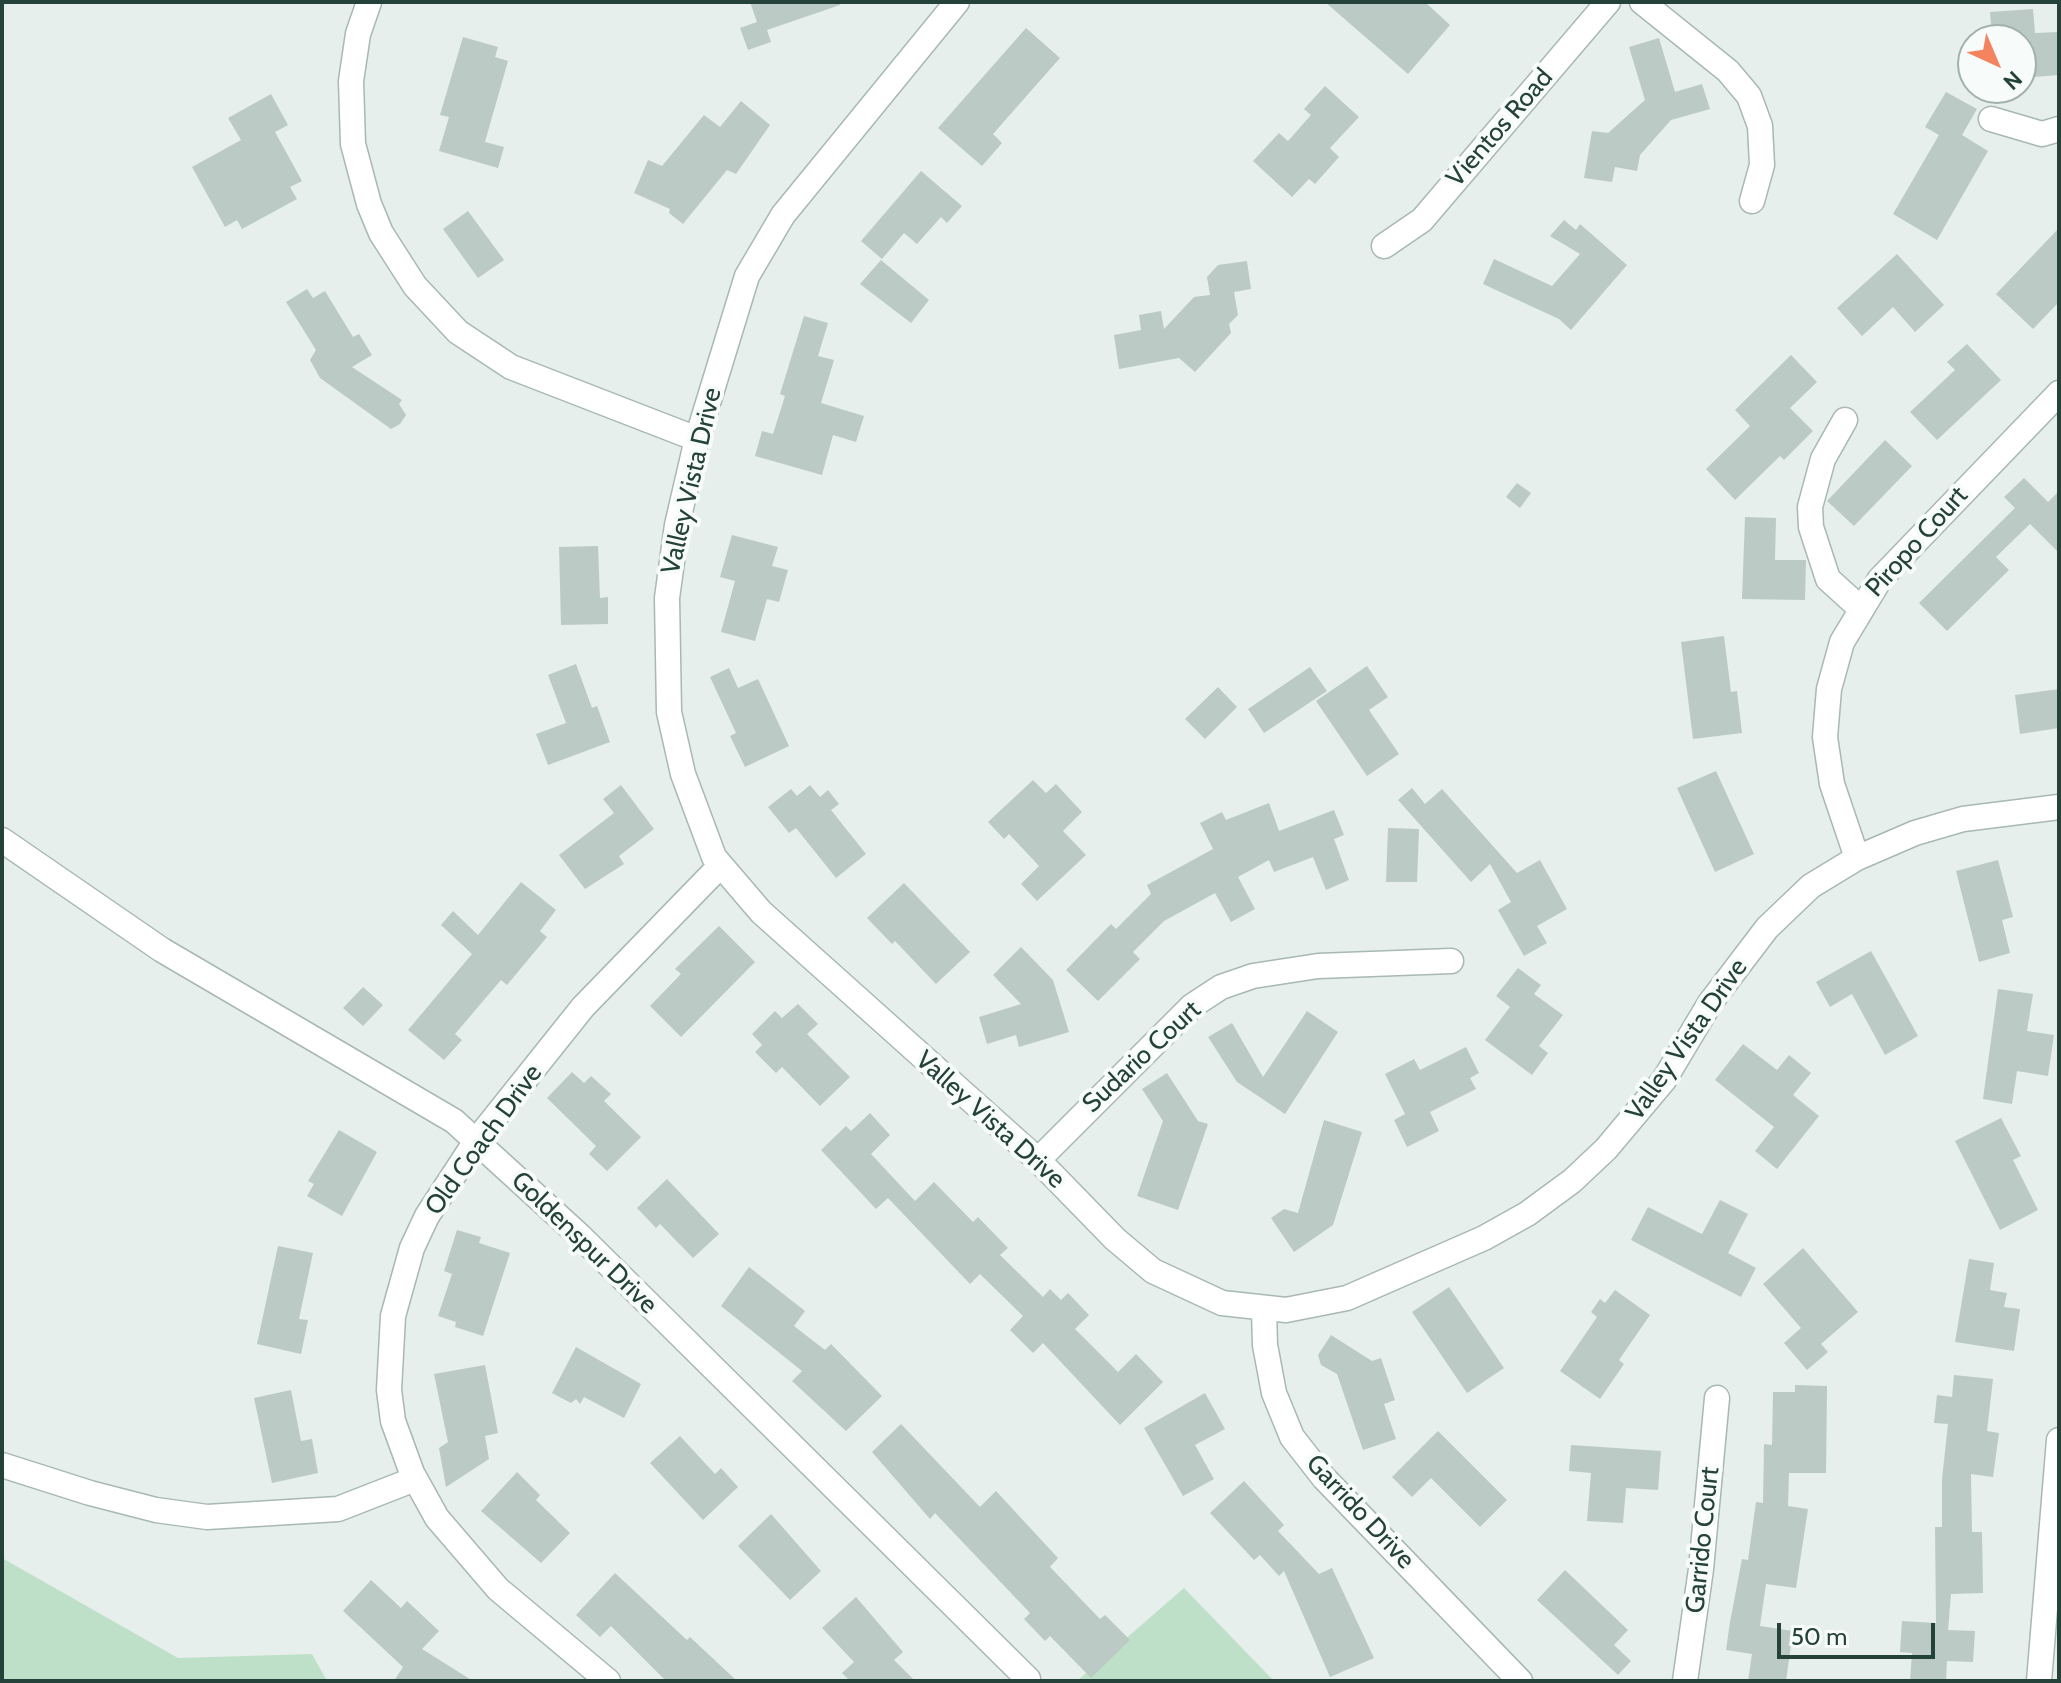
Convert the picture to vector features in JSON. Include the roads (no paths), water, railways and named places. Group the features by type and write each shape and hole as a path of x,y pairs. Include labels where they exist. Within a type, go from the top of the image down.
{"street":[{"name":"Valley Vista Drive","path":"957,2 840,142 783,215 757,256 728,335 697,439 670,564 666,673 669,712 694,809 720,866 761,912 1038,1160 1115,1239 1153,1271 1198,1295 1264,1310 1323,1305 1381,1285 1484,1238 1527,1214 1572,1181 1646,1104 1710,1003 1767,928 1811,886 1857,858 1915,833 1963,819 2059,807"},
{"name":"Vientos Road","path":"1384,246 1422,220 1608,2"},
{"path":"1642,2 1728,71 1749,96 1760,126 1762,165 1752,201"},
{"path":"367,3 358,34 351,81 353,144 364,189 381,233 415,286 458,332 511,367 697,439"},
{"path":"1991,119 2042,134 2059,129"},
{"name":"Piropo Court","path":"1857,858 1832,784 1825,737 1834,665 1860,608 1880,579 2059,393"},
{"path":"1845,420 1823,459 1810,507 1811,527 1828,579 1860,608"},
{"name":"Goldenspur Drive","path":"2,840 162,950 430,1105 476,1141 580,1236 1028,1679"},
{"name":"Old Coach Drive","path":"608,1681 487,1577 450,1537 415,1479 393,1421 389,1390 393,1316 405,1270 427,1216 476,1141 583,1007 720,866"},
{"name":"Sudario Court","path":"1038,1160 1192,1006 1221,987 1253,976 1318,966 1451,961"},
{"name":"Garrido Drive","path":"1264,1310 1265,1345 1274,1393 1292,1437 1324,1478 1520,1681"},
{"name":"Garrido Court","path":"1685,1681 1701,1569 1717,1398"},
{"path":"2039,1681 2059,1440"},
{"path":"2,1465 156,1510 207,1517 338,1509 415,1479"}]}
